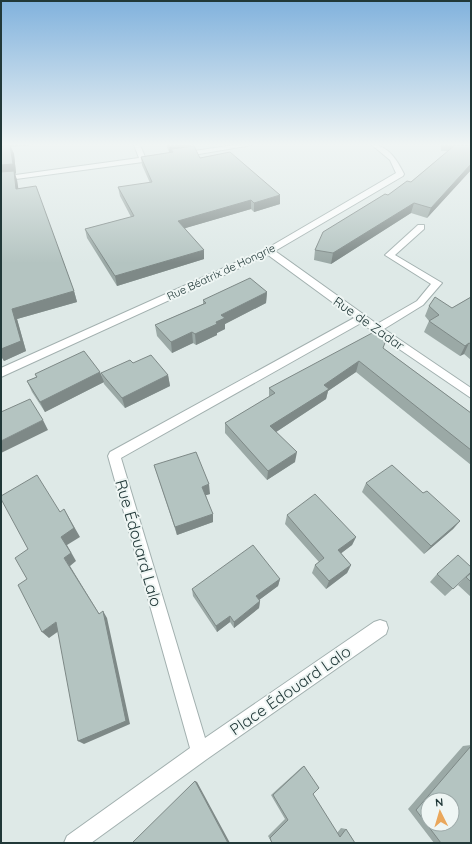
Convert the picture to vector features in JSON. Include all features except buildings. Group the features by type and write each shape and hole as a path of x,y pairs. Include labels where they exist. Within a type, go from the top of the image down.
{"street":[{"name":"Rue Béatrix de Hongrie","path":"1,373 269,251 382,184"},
{"path":"376,329 420,303 437,283 389,255 421,227"},
{"name":"Rue de Zadar","path":"269,251 376,329 471,394"},
{"name":"Rue Édouard Lalo","path":"200,752 114,456 361,318"},
{"name":"Place Édouard Lalo","path":"200,752 380,628"},
{"path":"74,843 200,752"}]}
